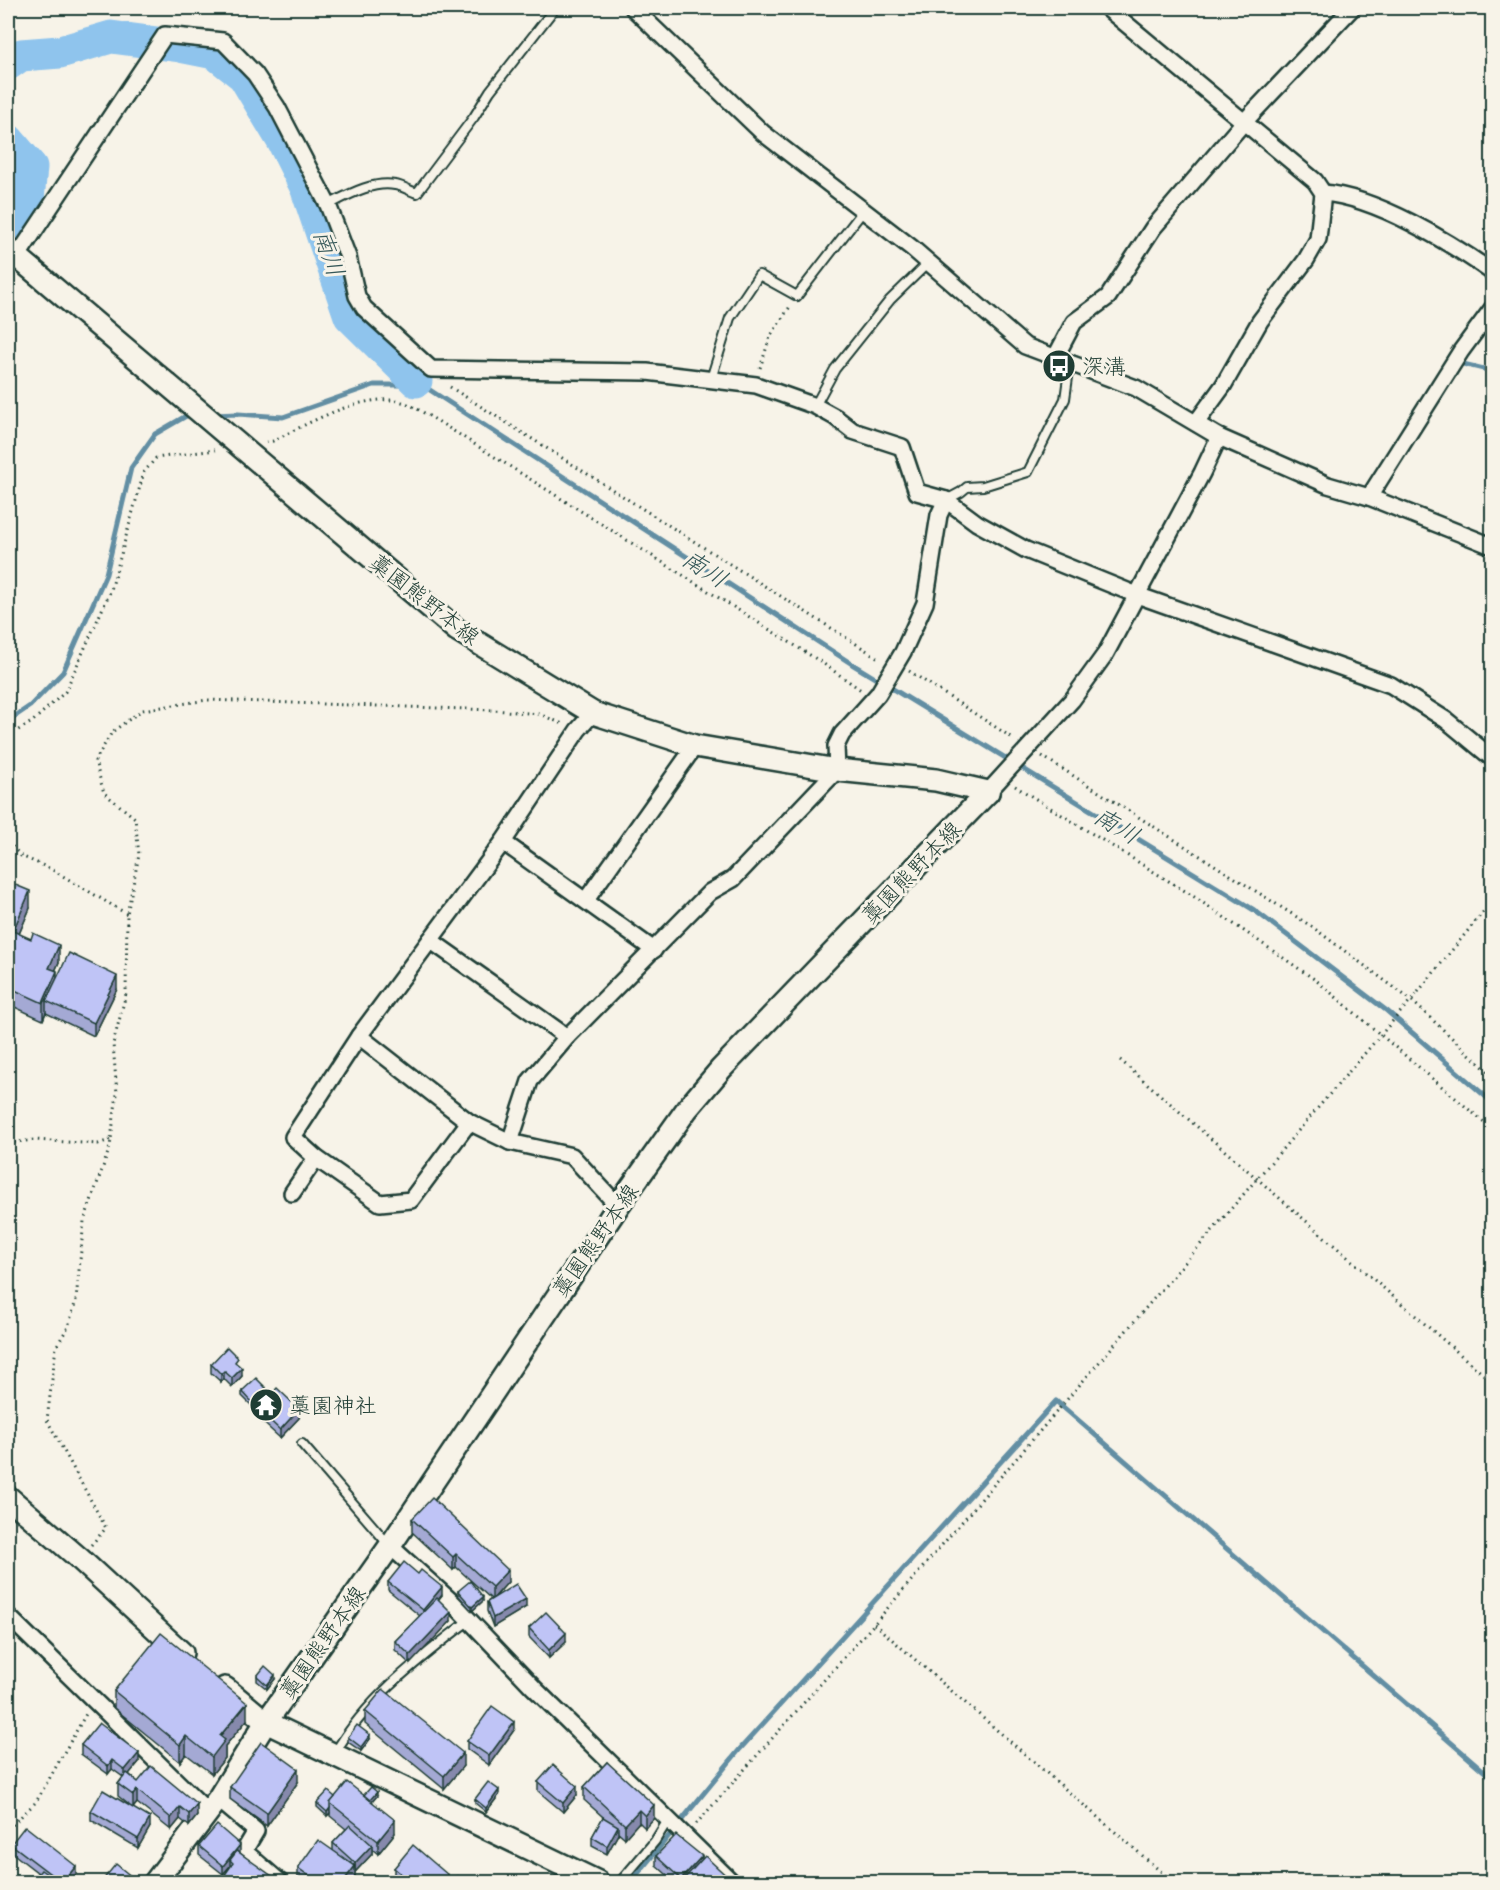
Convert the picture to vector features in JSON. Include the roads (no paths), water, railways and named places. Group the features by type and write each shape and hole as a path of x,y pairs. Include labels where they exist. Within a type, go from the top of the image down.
{"main road":[{"name":"藁園熊野本線","path":"11,252 457,630 593,713 695,746 837,770 936,780 998,781"},
{"name":"藁園熊野本線","path":"155,1882 213,1805 266,1722 390,1546 618,1206 687,1109 721,1069 998,781"},
{"path":"8,1497 80,1559 140,1616 266,1722 598,1882"}],"street":[{"path":"633,8 763,133 928,263 1025,346 1136,388 1219,438 1328,484 1369,497 1492,546"},
{"path":"1107,8 1315,181 1323,193 1317,239 1306,260 1260,321 1223,386 1196,423"},
{"path":"1054,358 1074,322 1108,297 1153,228 1243,123 1352,8"},
{"path":"11,252 165,35 223,41 255,74 277,107 328,205 348,257 357,296 364,308 432,369 647,372 756,385 814,406 835,417 854,431 902,447 917,492 946,500 977,523 1026,550 1137,595 1391,685 1446,720 1492,758"},
{"path":"1323,193 1342,195 1399,217 1457,248 1492,272"},
{"path":"1369,497 1461,351 1492,309"},
{"path":"998,781 1079,690 1106,653 1219,438"},
{"path":"510,1142 530,1081 567,1038 710,892 734,879 837,770 836,746 842,734 876,696 903,652 925,603 939,515 946,500"},
{"path":"469,1122 411,1200 380,1203 316,1158 292,1137 358,1036 503,842 578,730 593,713"},
{"path":"586,900 695,746"},
{"path":"503,842 654,950"},
{"path":"430,940 567,1038"},
{"path":"358,1036 469,1122 510,1142 572,1156 618,1206"},
{"path":"292,1193 316,1158"},
{"path":"390,1546 451,1601 732,1882"},
{"path":"8,1616 94,1700 213,1805 256,1831 244,1851 280,1882"}],"lane":[{"path":"328,205 356,191 380,184 397,185 417,193 490,91 555,8"},
{"path":"711,379 730,318 759,275 797,296 863,211"},
{"path":"814,406 848,351 890,300 928,263"},
{"path":"946,500 967,487 983,486 1028,472 1065,399 1070,363"},
{"path":"302,1444 390,1546"},
{"path":"334,1755 359,1716 405,1670 468,1620"},
{"path":"620,1882 655,1841 668,1820"}],"waterway":[{"name":"南川","path":"8,64 21,55 60,52 111,37 215,53 244,76 283,141 306,187 350,316 416,381"},
{"name":"南川","path":"8,140 31,167 28,200 8,238"},
{"path":"1455,362 1492,371"},
{"name":"南川","path":"213,415 283,417 374,385 409,385 416,381 852,664 1254,910 1387,1011 1492,1102"},
{"path":"8,721 30,706 63,672 106,574 131,468 155,434 186,416 195,416"},
{"path":"631,1882 740,1749 1056,1401 1492,1778"}],"place":[{"name":"深溝","path":"1059,366"},
{"name":"藁園神社","path":"266,1405"}]}
